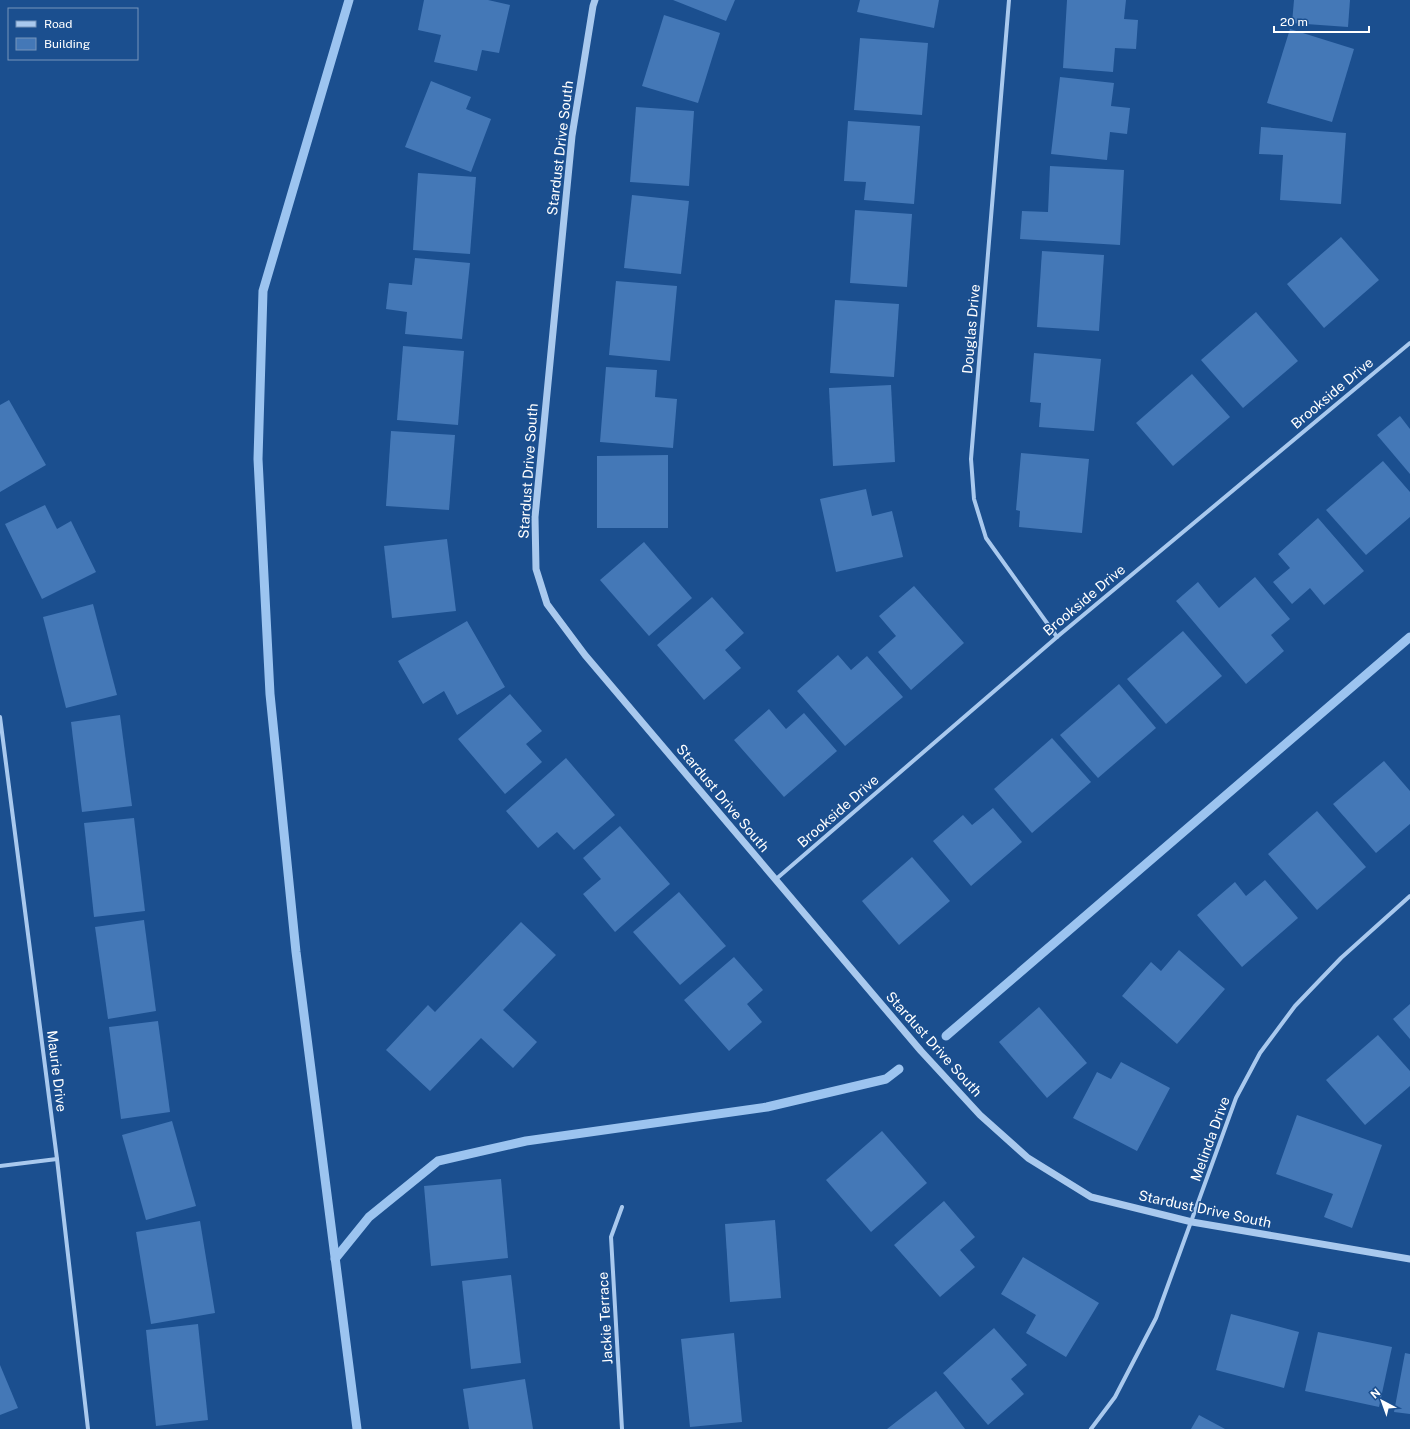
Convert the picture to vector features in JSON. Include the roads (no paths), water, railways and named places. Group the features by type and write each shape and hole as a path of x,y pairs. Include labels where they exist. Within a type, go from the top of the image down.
{"street":[{"name":"Stardust Drive South","path":"595,0 572,136 535,517 536,569 547,604 585,655 921,1051 980,1116 1028,1158 1092,1197 1192,1222 1410,1259"},
{"name":"Douglas Drive","path":"1009,0 971,459 974,499 986,538 1057,637"},
{"name":"Brookside Drive","path":"775,880 1057,637 1410,343"},
{"name":"Maurie Drive","path":"0,717 57,1160 88,1429"},
{"name":"Melinda Drive","path":"1091,1429 1115,1397 1156,1318 1236,1098 1260,1053 1295,1006 1341,958 1410,896"},
{"path":"0,1166 57,1160"},
{"name":"Jackie Terrace","path":"622,1207 611,1237 622,1429"}],"waterway":[{"path":"349,0 263,291 258,459 270,694 296,952 357,1429"},
{"path":"946,1036 1410,637"},
{"path":"335,1259 369,1217 438,1161 526,1141 767,1107 886,1079 899,1069"}]}
